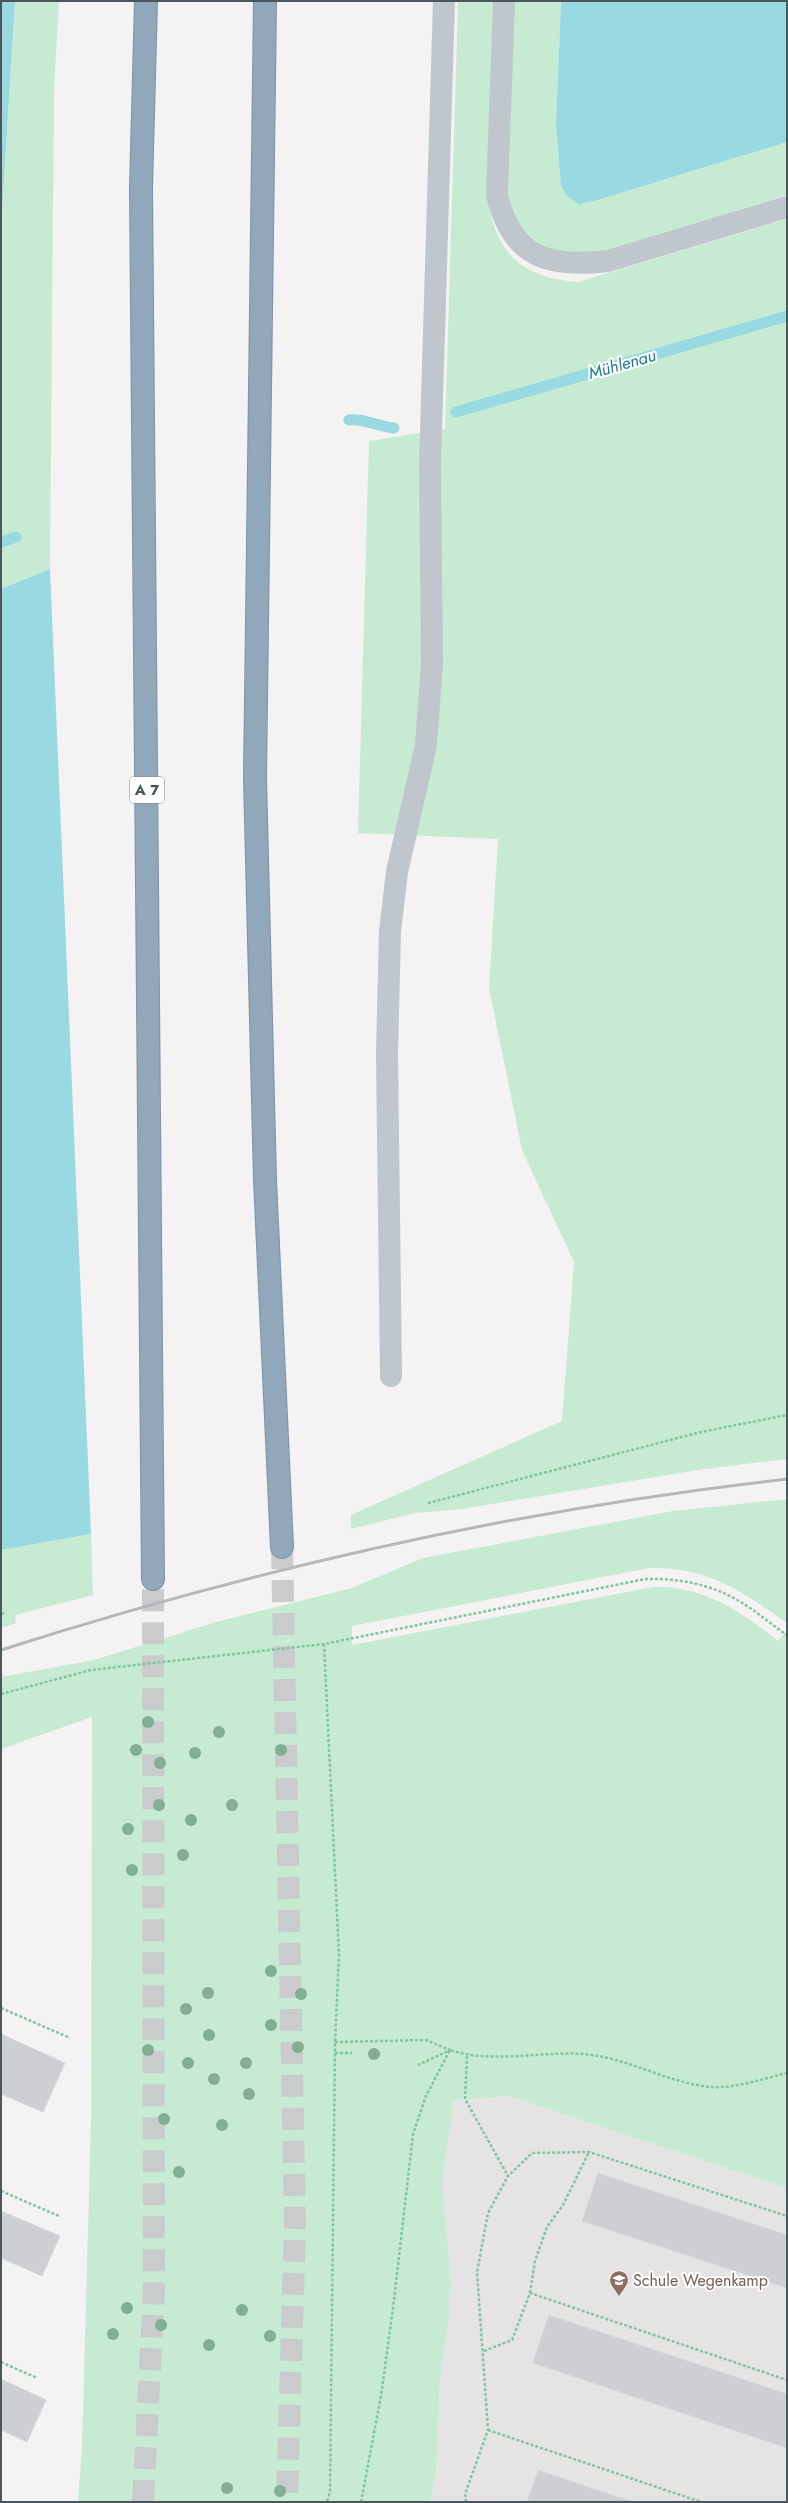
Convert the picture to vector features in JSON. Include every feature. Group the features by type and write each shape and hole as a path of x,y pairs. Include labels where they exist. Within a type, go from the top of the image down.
{"highway":[{"name":"A 7","path":"146,1 142,188 153,1579"},
{"path":"265,1 255,778 264,1180 282,1547"}],"lane":[{"path":"391,1376 387,1054 390,931 397,872 426,745 432,663 430,465 444,1"},
{"path":"504,1 497,195 512,235 519,242 543,257 556,262 579,264 608,261 787,207"}],"path":[{"path":"428,1503 701,1432 787,1415"},
{"path":"1,1694 91,1670 324,1644 645,1579 666,1578 695,1583 722,1592 746,1604 787,1635"},
{"path":"1,1614 5,1613"},
{"path":"324,1644 338,1955 335,2042 330,2492 327,2502"},
{"path":"1,2008 70,2038"},
{"path":"335,2042 426,2040 468,2056 564,2053 592,2055 622,2061 704,2086 733,2085 787,2073"},
{"path":"418,2065 450,2050"},
{"path":"361,2502 381,2396 394,2300 412,2134 426,2096 450,2050"},
{"path":"335,2054 352,2053"},
{"path":"468,2056 465,2099 508,2176"},
{"path":"484,2351 512,2340 530,2293 535,2261 547,2227 563,2205 589,2152"},
{"path":"466,2502 465,2494 488,2430 484,2351 477,2272 488,2213 508,2176 532,2153 589,2152 787,2216"},
{"path":"1,2191 59,2216"},
{"path":"530,2293 787,2380"},
{"path":"1,2362 37,2378"},
{"path":"488,2430 700,2502"}],"shaded area":[{"name":"Schule Wegenkamp","path":"509,2096 787,2188 787,2502 430,2502 436,2474 440,2380 449,2317 451,2278 442,2182 454,2100"}],"green space":[{"path":"15,1 59,1 54,90 50,569 1,589 1,228"},
{"path":"458,1 493,1 488,200 492,219 498,235 506,249 516,260 528,269 559,280 578,282 787,219 787,1459 704,1469 462,1509 415,1513 351,1529 351,1515 562,1421 574,1262 522,1150 489,988 498,839 358,833 369,441 445,429"},
{"path":"514,1 561,1 556,124 579,204 598,200 787,142 787,195 603,252 579,254 568,253 557,251 537,242 528,235 518,222 508,196"},
{"path":"787,1499 787,1623 739,1591 723,1583 689,1572 649,1568 352,1626 352,1645 653,1587 671,1588 705,1595 735,1610 778,1641 787,1630 787,2188 509,2096 454,2100 442,2182 451,2278 449,2317 440,2380 436,2474 430,2502 78,2502 82,2448 91,2121 92,1717 1,1749 1,1677 94,1660 216,1622 352,1588 423,1558 673,1511"},
{"path":"91,1534 93,1595 15,1615 16,1623 1,1628 1,1550"}],"water":[{"path":"1,1 15,1 1,228"},
{"path":"561,1 787,1 787,142 598,200 579,204 566,195 561,185 556,124"},
{"path":"50,569 91,1534 1,1550 1,589"}],"building":[{"path":"1,2034 65,2063 43,2112 1,2094"},
{"path":"598,2173 787,2235 787,2288 582,2221"},
{"path":"1,2211 60,2236 42,2276 1,2258"},
{"path":"549,2315 787,2394 787,2448 533,2363"},
{"path":"1,2379 46,2400 27,2442 1,2430"},
{"path":"538,2470 633,2502 527,2502"}],"waterway":[{"name":"Mühlenau","path":"456,412 787,316"},
{"name":"Mühlenau","path":"349,420 361,420 394,428"},
{"name":"Mühlenau","path":"1,542 16,537"}],"tunnel":[{"path":"282,1547 295,2224 287,2502"},
{"path":"143,2502 154,2291 153,1579"}],"railway":[{"path":"1,1650 97,1620 194,1593 390,1545 588,1507 787,1479"}],"place":[{"name":"Schule Wegenkamp","path":"619,2297"}]}
